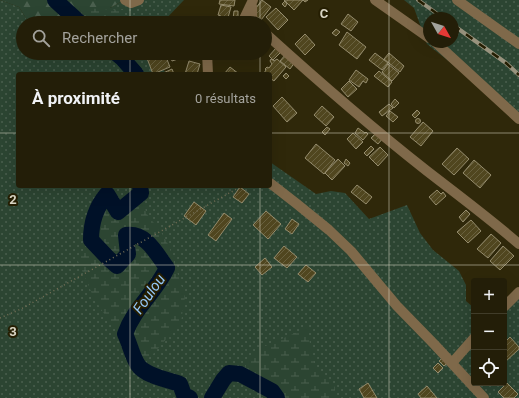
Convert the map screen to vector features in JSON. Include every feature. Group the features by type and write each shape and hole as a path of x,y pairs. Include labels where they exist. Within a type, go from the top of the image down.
{"street":[{"path":"125,0 130,3 139,0"},
{"path":"245,16 253,0"},
{"path":"252,16 251,7 253,0"},
{"path":"375,0 423,34"},
{"path":"457,0 519,44"},
{"path":"272,39 318,81 519,244"},
{"path":"442,48 519,119"},
{"path":"207,60 208,72"},
{"path":"272,185 303,208 351,251 396,306 484,398"},
{"path":"507,304 519,292"},
{"path":"452,363 471,341"}],"path":[{"path":"0,318 21,309 238,188"}],"green space":[{"path":"0,0 19,7 25,16 16,16 16,60 158,60 165,72 16,72 16,188 272,188 272,163 316,194 331,191 345,193 369,219 407,205 420,233 433,250 459,271 466,285 466,301 471,305 471,386 507,386 507,310 519,298 519,398 0,398"},
{"path":"0,0 124,0 110,8 79,8 84,16 25,16 19,7"},
{"path":"124,0 184,0 169,16 84,16 79,8 110,8"},
{"path":"404,0 519,0 519,117 432,48 459,48 459,12 423,12 423,33 414,8"},
{"path":"79,8 125,10 124,16 84,16"},
{"path":"140,188 142,188 146,213 161,232 169,246 185,297 181,322 154,353 139,367 125,334 108,319 95,301 78,261 91,240 91,229 100,203 107,194 118,211 141,193"},
{"path":"307,328 315,369 335,387 335,398 277,398 272,391 240,374 256,350"}],"building":[{"path":"220,0 235,0 234,6 219,4"},
{"path":"262,0 271,7 264,16 256,16 252,13"},
{"path":"284,0 303,0 294,10"},
{"path":"285,1 287,4 285,7 282,4"},
{"path":"221,5 231,7 228,16 218,15"},
{"path":"276,8 288,20 278,30 272,24 272,16 267,16"},
{"path":"234,11 238,11 238,16 233,16"},
{"path":"348,14 358,22 351,31 341,24"},
{"path":"336,29 340,32 336,36 332,33"},
{"path":"347,32 366,47 357,59 339,45"},
{"path":"305,34 315,45 305,55 295,44"},
{"path":"276,48 281,52 273,60 272,53"},
{"path":"375,53 388,63 382,70 369,60"},
{"path":"389,53 404,66 400,72 384,59"},
{"path":"286,54 295,62 290,69 280,61"},
{"path":"277,59 286,67 274,81 272,80 272,72 265,72 265,69 267,67 269,68 272,64 270,61"},
{"path":"148,60 167,60 170,67 158,72 152,72"},
{"path":"189,61 200,64 198,72 186,72"},
{"path":"388,64 399,73 392,81 382,72"},
{"path":"230,67 236,72 226,72"},
{"path":"172,69 173,72 165,72"},
{"path":"356,70 368,79 366,83 363,81 359,87 349,80"},
{"path":"379,71 392,82 388,87 374,76"},
{"path":"286,73 289,76 286,79 283,76"},
{"path":"349,81 357,89 348,97 341,89"},
{"path":"282,97 297,113 287,122 273,106"},
{"path":"395,99 399,103 394,108 391,104"},
{"path":"389,104 393,108 382,116 379,112"},
{"path":"322,106 334,117 326,126 314,115"},
{"path":"417,110 420,113 415,118 412,115"},
{"path":"390,111 398,117 393,122 386,116"},
{"path":"416,119 420,119 420,123 416,123"},
{"path":"423,122 433,131 421,146 410,137"},
{"path":"327,127 330,129 325,135 322,132"},
{"path":"358,128 368,134 363,140 355,133"},
{"path":"353,133 363,142 356,149 347,139"},
{"path":"376,133 383,138 378,144 371,138"},
{"path":"316,144 335,160 324,174 305,158"},
{"path":"371,146 374,149 367,156 364,153"},
{"path":"380,147 388,155 378,166 369,157"},
{"path":"457,148 469,159 454,175 442,164"},
{"path":"338,159 345,166 332,180 325,173"},
{"path":"346,159 350,163 348,166 344,163"},
{"path":"474,160 491,175 480,188 463,173"},
{"path":"357,185 372,197 366,204 351,192"},
{"path":"239,188 249,194 242,203 233,197"},
{"path":"437,190 441,194 443,192 446,196 436,205 429,197"},
{"path":"194,202 206,211 196,225 184,216"},
{"path":"466,210 470,214 463,222 459,217"},
{"path":"266,211 281,224 268,239 253,225"},
{"path":"224,213 232,219 216,241 208,235"},
{"path":"292,219 299,224 292,234 285,229"},
{"path":"471,220 481,231 468,243 457,232"},
{"path":"491,234 501,243 488,258 477,249"},
{"path":"284,246 297,257 287,268 274,258"},
{"path":"503,246 514,256 500,270 490,261"},
{"path":"265,258 272,267 262,275 255,267"},
{"path":"306,265 316,273 308,282 298,274"},
{"path":"510,337 519,349 507,360 507,350 507,340"},
{"path":"447,354 452,359 444,366 439,361"},
{"path":"438,363 443,368 438,373 433,368"},
{"path":"368,383 377,398 364,398 359,389"},
{"path":"507,383 518,394 514,398 504,398 498,392 504,386 507,386"},
{"path":"427,386 437,398 421,398 418,394"}],"waterway":[{"name":"Foulou","path":"55,0 72,16"},
{"name":"Foulou","path":"124,60 134,72"},
{"name":"Foulou","path":"140,188 141,193 118,212 107,194 100,204 95,216 91,240 117,266 128,254 126,235 139,237 150,245 167,268 157,285 139,308 125,334 134,358 141,369 151,375 180,384 184,395 190,398"},
{"name":"Foulou","path":"212,398 229,373 240,374 272,391 277,398"}],"railway":[{"path":"418,0 435,12"},
{"path":"459,29 506,63 519,75"}]}
